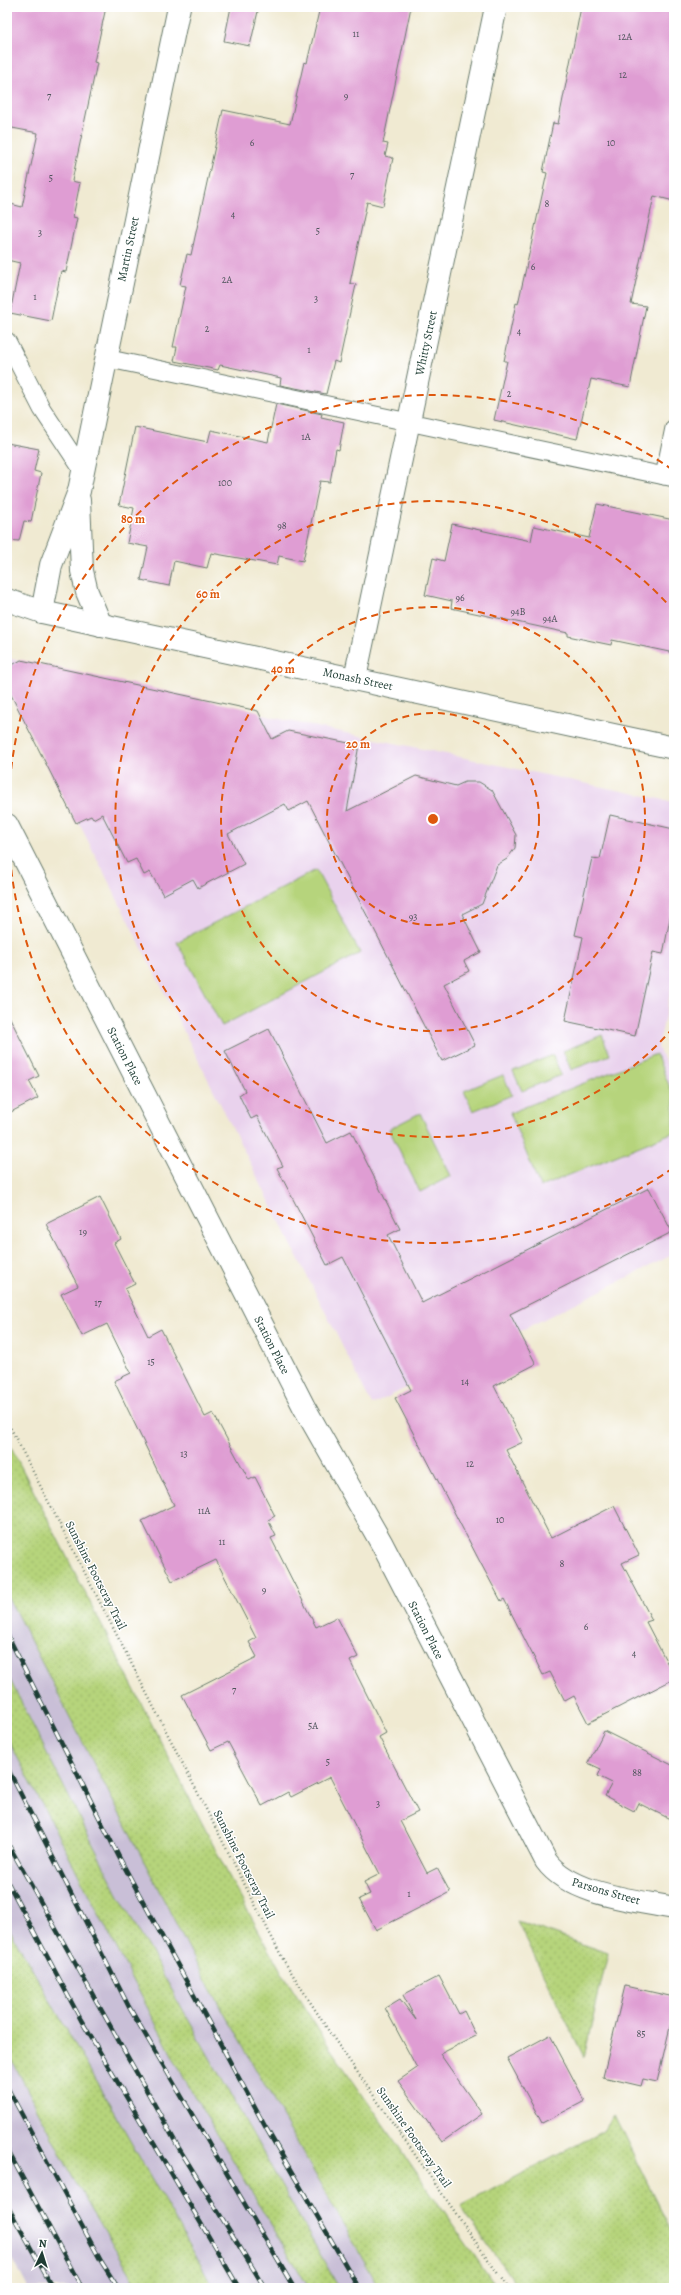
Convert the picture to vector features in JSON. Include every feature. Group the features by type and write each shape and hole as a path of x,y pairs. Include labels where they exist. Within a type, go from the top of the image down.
{"street":[{"name":"Martin Street","path":"42,612 51,565 81,481 105,358 179,7"},
{"name":"Whitty Street","path":"355,678 496,7"},
{"name":"Martin Street","path":"81,481 82,571 87,592 100,624"},
{"name":"Monash Street","path":"7,600 42,612 355,678 674,748"},
{"name":"Monash Street","path":"7,614 42,612"},
{"name":"Station Place","path":"7,825 300,1400 382,1544 546,1861"},
{"name":"Parsons Street","path":"546,1861 554,1872 580,1886 674,1908"}],"lane":[{"path":"7,341 81,481"},
{"path":"105,358 669,477 674,428"}],"path":[{"name":"Sunshine Footscray Trail","path":"7,1421 284,1961 330,2033 508,2288"}],"shaded area":[{"path":"7,658 289,721 674,802 674,976 658,1048 674,1077 674,1254 372,1405 80,825 7,690"},
{"path":"7,1595 203,1976 379,2288 339,2288 118,1894 7,1674"},
{"path":"7,1737 184,2078 309,2288 214,2288 14,1938 7,1925"},
{"path":"7,2050 73,2178 139,2288 28,2288 7,2248"}],"green space":[{"path":"316,870 360,953 222,1026 177,942"},
{"path":"602,1035 610,1055 571,1070 563,1051"},
{"path":"656,1054 674,1097 674,1132 540,1187 510,1113"},
{"path":"553,1055 561,1075 522,1091 513,1071"},
{"path":"503,1075 512,1095 473,1111 464,1091"},
{"path":"420,1113 451,1176 420,1192 389,1129"},
{"path":"7,1439 233,1884 281,1971 330,2048 497,2288 379,2287 203,1976 7,1595"},
{"path":"7,1674 118,1894 339,2288 309,2288 184,2078 7,1737"},
{"path":"517,1921 608,1953 584,2057"},
{"path":"7,1925 214,2288 139,2288 73,2178 7,2050"},
{"path":"614,2115 674,2237 674,2288 518,2288 461,2206 603,2131"}],"building":[{"path":"7,7 106,7 94,62 97,63 72,181 80,183 73,217 77,218 66,272 61,271 51,321 10,313 20,263 7,260 7,203 22,207 38,133 7,127"},
{"path":"231,7 259,7 250,46 224,41"},
{"path":"320,7 411,7 383,143 388,144 385,156 393,158 383,206 367,202 350,283 356,285 339,363 334,361 326,394 280,385 281,378 220,365 218,370 174,361 177,347 173,347 186,286 180,285 187,254 191,255 223,110 290,124 304,62 307,63"},
{"path":"581,7 674,7 674,201 654,196 631,304 646,306 630,387 591,379 577,439 494,420 507,361 504,361 516,303 518,304 547,173 543,172 553,123 558,124"},
{"path":"276,404 322,414 321,417 344,422 339,450 336,449 330,482 320,481 303,561 279,556 277,565 211,553 207,568 174,561 169,586 141,580 148,547 127,543 134,508 119,505 135,427 208,442 211,430 268,442"},
{"path":"7,443 39,449 34,471 41,473 31,522 24,521 19,541 7,540"},
{"path":"597,504 674,520 674,653 612,640 611,645 568,636 568,633 451,608 452,601 425,595 433,558 444,561 452,524 531,541 534,526 589,538"},
{"path":"21,660 258,711 272,739 288,731 359,745 347,811 416,776 456,786 465,782 479,782 492,790 516,835 515,848 507,859 497,865 482,904 462,914 481,952 464,961 469,971 444,984 475,1045 442,1061 308,801 289,811 285,804 228,834 244,864 198,888 193,879 163,895 150,872 144,875 136,859 127,863 102,814 93,819 91,816 76,823 7,687 7,668"},
{"path":"610,815 674,829 674,898 663,954 653,952 635,1036 565,1021 583,937 575,935 592,858 600,859"},
{"path":"7,1012 39,1076 29,1081 38,1098 7,1114"},
{"path":"269,1029 327,1143 351,1131 400,1229 388,1235 422,1303 649,1188 672,1232 510,1314 536,1364 494,1386 523,1442 506,1450 551,1538 614,1506 639,1555 622,1563 652,1620 646,1622 674,1676 674,1679 588,1723 574,1696 565,1701 550,1672 543,1675 504,1599 501,1601 479,1560 395,1398 411,1390 343,1257 327,1265 277,1168 283,1166 257,1116 251,1119 239,1095 245,1091 225,1051"},
{"path":"100,1197 121,1239 114,1243 135,1284 125,1289 148,1336 161,1329 205,1417 213,1413 249,1480 255,1477 275,1516 268,1520 276,1536 271,1538 316,1627 337,1617 358,1657 350,1661 386,1733 379,1737 418,1812 400,1821 427,1873 437,1868 450,1892 376,1930 359,1899 370,1894 364,1882 380,1874 330,1777 291,1797 288,1792 262,1806 228,1742 211,1750 182,1695 257,1657 249,1642 256,1638 216,1560 172,1581 142,1521 174,1505 114,1381 131,1373 107,1324 82,1336 61,1294 78,1286 46,1224"},
{"path":"604,1731 674,1766 674,1821 638,1803 634,1811 605,1796 612,1783 598,1776 601,1769 588,1763"},
{"path":"439,1976 459,2014 464,2011 476,2036 440,2054 482,2114 442,2142 398,2081 417,2068 385,2008 400,1999 416,2020 403,1995"},
{"path":"625,1986 674,1997 674,2010 657,2082 643,2079 641,2086 603,2077"},
{"path":"550,2035 585,2101 542,2123 507,2058"}],"railway":[{"path":"7,1634 119,1857 266,2128 359,2288"},
{"path":"7,1767 129,2007 294,2288"},
{"path":"7,1842 180,2150 265,2288"},
{"path":"7,1881 81,2020 239,2288"},
{"path":"7,2087 101,2261 118,2288"},
{"path":"7,2149 82,2288"},
{"path":"7,2205 53,2288"}]}
